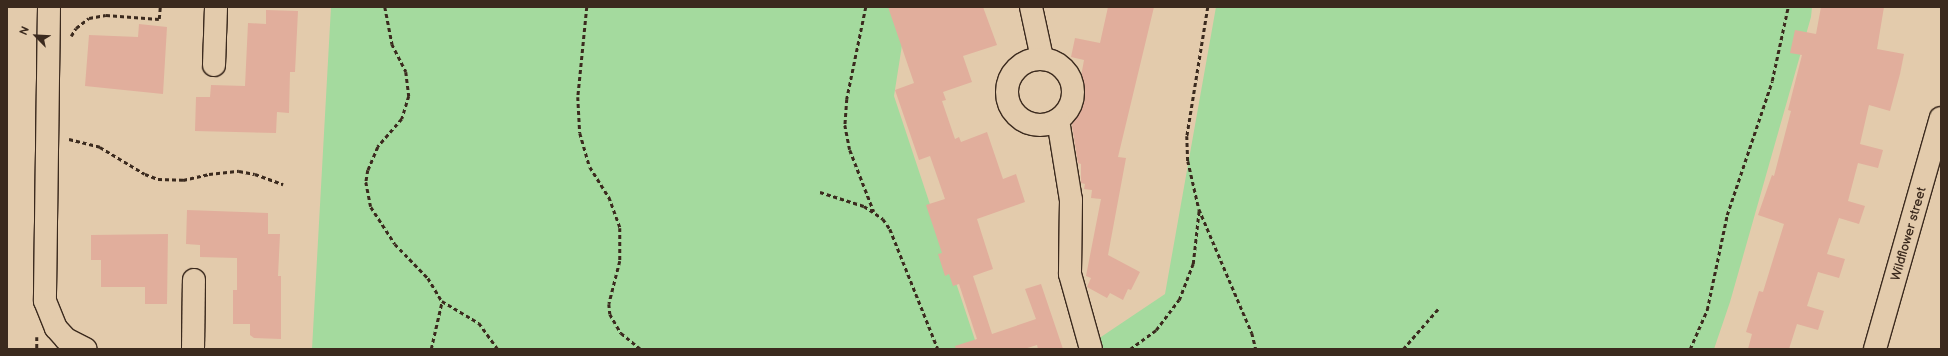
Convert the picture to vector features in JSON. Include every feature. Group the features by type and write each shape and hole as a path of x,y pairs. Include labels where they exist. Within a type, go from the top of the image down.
{"street":[{"path":"49,7 45,301 56,328 66,339 86,349"},
{"path":"214,65 216,7"},
{"path":"1031,7 1042,58"},
{"path":"1042,58 1061,66 1073,83 1071,104 1058,120 1036,125 1025,121 1016,115 1007,94 1008,83 1021,65 1042,58"},
{"name":"Wildflower street","path":"1875,349 1941,118"},
{"path":"1058,120 1071,200 1070,274 1091,349"},
{"path":"193,349 194,280"}],"path":[{"path":"70,39 76,28 89,18 106,15 159,19 160,7"},
{"path":"385,7 392,44 406,72 409,96 402,119 372,158 366,182 367,195 386,232 428,278 442,301 479,323 498,349"},
{"path":"587,7 578,97 580,133 590,166 609,197 620,228 620,261 609,304 610,314 621,333 641,349"},
{"path":"866,7 847,99 845,125 850,150 874,212"},
{"path":"1208,7 1187,136 1191,179 1199,209 1252,333 1256,349"},
{"path":"1690,349 1707,310 1727,215 1772,81 1788,7"},
{"path":"68,132 68,147"},
{"path":"68,140 100,147 145,174 158,178 183,180 216,172 239,172 262,176 283,184"},
{"path":"820,192 874,212 883,219 896,239 938,349"},
{"path":"1130,349 1156,330 1179,300 1193,264 1199,209"},
{"path":"431,349 442,301"},
{"path":"1403,349 1438,309"}],"green space":[{"path":"331,7 908,7 894,96 978,349 312,349"},
{"path":"1216,7 1812,7 1811,17 1730,302 1714,349 1083,349 1165,294"}],"building":[{"path":"888,7 983,7 997,45 963,56 972,82 943,92 946,100 942,101 955,139 959,137 961,142 987,132 1003,179 1016,174 1025,202 977,219 993,269 973,276 992,334 1036,319 1025,289 1041,284 1063,349 1038,349 1037,345 1024,349 956,349 955,346 977,339 959,284 953,286 949,274 945,276 938,254 942,253 926,205 945,199 930,156 919,160 895,90 914,83"},
{"path":"1108,7 1154,7 1118,157 1126,158 1108,255 1140,272 1131,290 1128,289 1123,300 1110,293 1107,298 1087,287 1091,278 1086,276 1101,199 1091,198 1092,190 1084,189 1085,184 1081,183 1081,164 1078,163 1072,126 1084,60 1071,57 1075,38 1100,43"},
{"path":"1821,7 1884,7 1877,49 1904,54 1900,74 1890,111 1869,105 1860,144 1883,150 1878,168 1858,163 1848,201 1865,206 1859,224 1839,218 1827,254 1845,259 1839,278 1818,272 1807,306 1824,311 1818,330 1797,324 1789,349 1748,349 1752,334 1746,332 1759,291 1763,292 1784,224 1758,215 1772,175 1774,176 1791,111 1788,110 1802,55 1790,53 1795,30 1816,34"},
{"path":"266,10 298,11 295,72 290,72 289,113 277,112 276,133 195,131 196,97 210,97 211,85 245,86 248,23 266,24"},
{"path":"139,24 167,27 163,94 85,86 89,35 138,37"},
{"path":"187,210 268,213 268,234 280,234 278,276 281,276 281,339 254,338 250,335 250,324 233,324 233,290 237,290 237,258 200,257 200,245 186,244"},
{"path":"168,234 167,304 145,304 145,287 101,287 101,260 91,260 91,235"}]}
